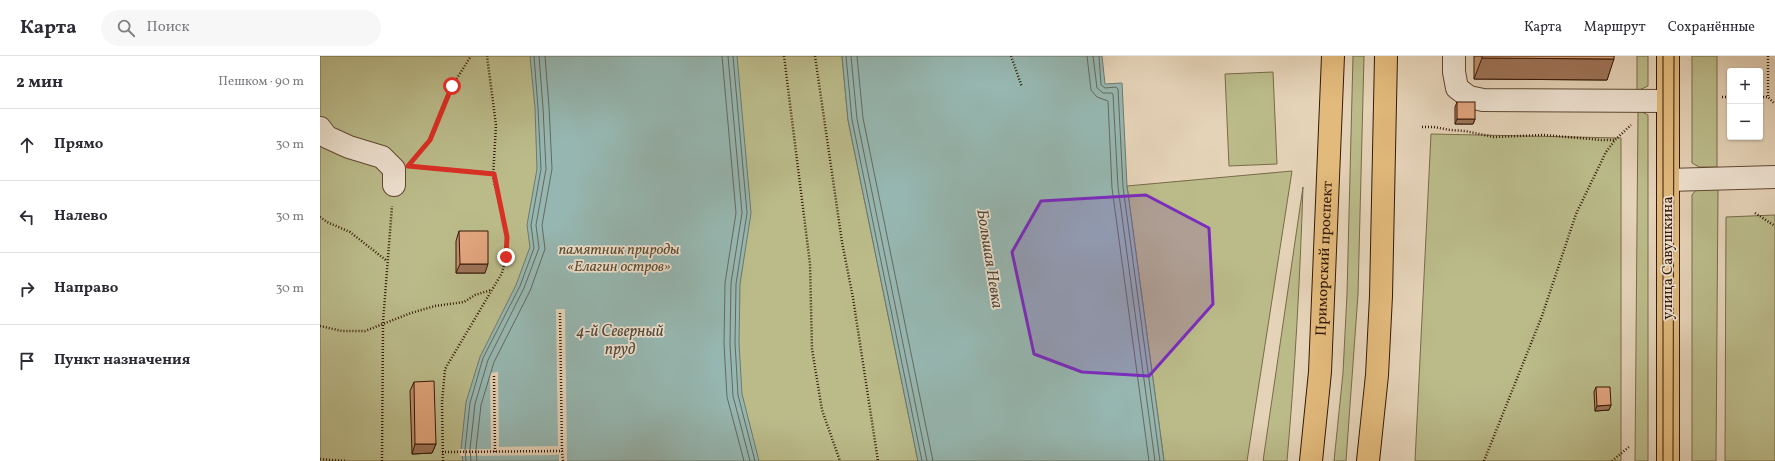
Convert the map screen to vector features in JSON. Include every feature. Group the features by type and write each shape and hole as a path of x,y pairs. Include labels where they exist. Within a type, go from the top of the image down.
{"main road":[{"name":"Приморский проспект","path":"1311,461 1320,372 1333,56"},
{"path":"1368,461 1377,375 1386,56"},
{"name":"улица Савушкина","path":"1668,56 1668,461"}],"street":[{"path":"1454,56 1454,72 1457,88 1469,97 1483,100 1668,101"},
{"path":"320,128 327,137 350,147 382,157 398,174"},
{"path":"1668,180 1775,177"}],"path":[{"path":"382,461 383,322 398,174 430,140 452,86 471,56"},
{"path":"443,461 442,402 445,369 502,273 507,237 494,174 496,125 487,56"},
{"path":"784,56 810,264 812,350 822,410 840,461"},
{"path":"815,56 842,242 853,298 878,461"},
{"path":"1011,56 1022,86"},
{"path":"1768,56 1768,97"},
{"path":"1722,97 1727,97"},
{"path":"1763,97 1768,97 1775,104"},
{"path":"1484,461 1542,316 1576,214 1606,152 1615,140 1631,125"},
{"path":"1422,127 1465,131 1494,137 1544,135 1615,140"},
{"path":"398,174 494,174"},
{"path":"1755,213 1775,226"},
{"path":"320,217 327,222 350,232 388,261"},
{"path":"320,326 342,331 365,331 383,322 435,306 464,302 476,295 491,290"},
{"path":"560,313 563,461"},
{"path":"494,376 495,452"},
{"path":"1612,461 1630,446"},
{"path":"442,452 562,451"},
{"path":"320,459 347,461"}],"highlighted area":[{"path":"1146,195 1209,228 1213,304 1149,376 1082,372 1034,354 1012,252 1041,201"}],"green space":[{"name":"памятник природы «Елагин остров»","path":"320,56 842,56 848,120 918,461 320,461"},
{"path":"1353,56 1364,56 1358,294 1346,461 1334,461 1343,373 1347,294"},
{"path":"1637,56 1648,56 1648,86 1637,91"},
{"path":"1692,56 1717,56 1717,167 1699,167 1692,163"},
{"path":"1273,72 1277,164 1229,166 1225,74"},
{"path":"1638,110 1648,115 1648,461 1635,461"},
{"path":"1431,134 1621,138 1621,461 1415,461"},
{"path":"1292,171 1247,461 1164,461 1127,186"},
{"path":"1303,187 1297,324 1287,461 1263,461"},
{"path":"1718,189 1716,461 1692,461 1692,195 1696,190"},
{"path":"1775,215 1775,461 1725,461 1726,217"}],"water":[{"name":"4-й Северный пруд","path":"530,56 737,56 751,213 740,284 739,343 742,394 759,461 463,461 461,449 466,402 480,357 516,285 530,247 527,225 537,169 535,108"},
{"name":"Большая Невка","path":"842,56 1102,56 1105,84 1122,83 1127,186 1164,461 918,461 848,120"}],"pier":[{"path":"556,309 565,309 567,461 559,461 559,455 460,456 459,449 491,449 490,373 498,372 499,447 558,446"}],"building":[{"path":"1482,56 1614,56 1614,59 1482,58"},
{"path":"1457,102 1475,102 1475,119 1457,119"},
{"path":"459,231 488,231 488,264 460,264"},
{"path":"434,381 436,444 415,444 414,382"},
{"path":"1596,387 1610,387 1611,405 1597,406"}],"tram line":[{"path":"1663,56 1663,461"},
{"path":"1673,461 1674,56"}],"route":[{"path":"452,86 430,140 408,166 494,174 493,177 507,237 506,257"}]}
